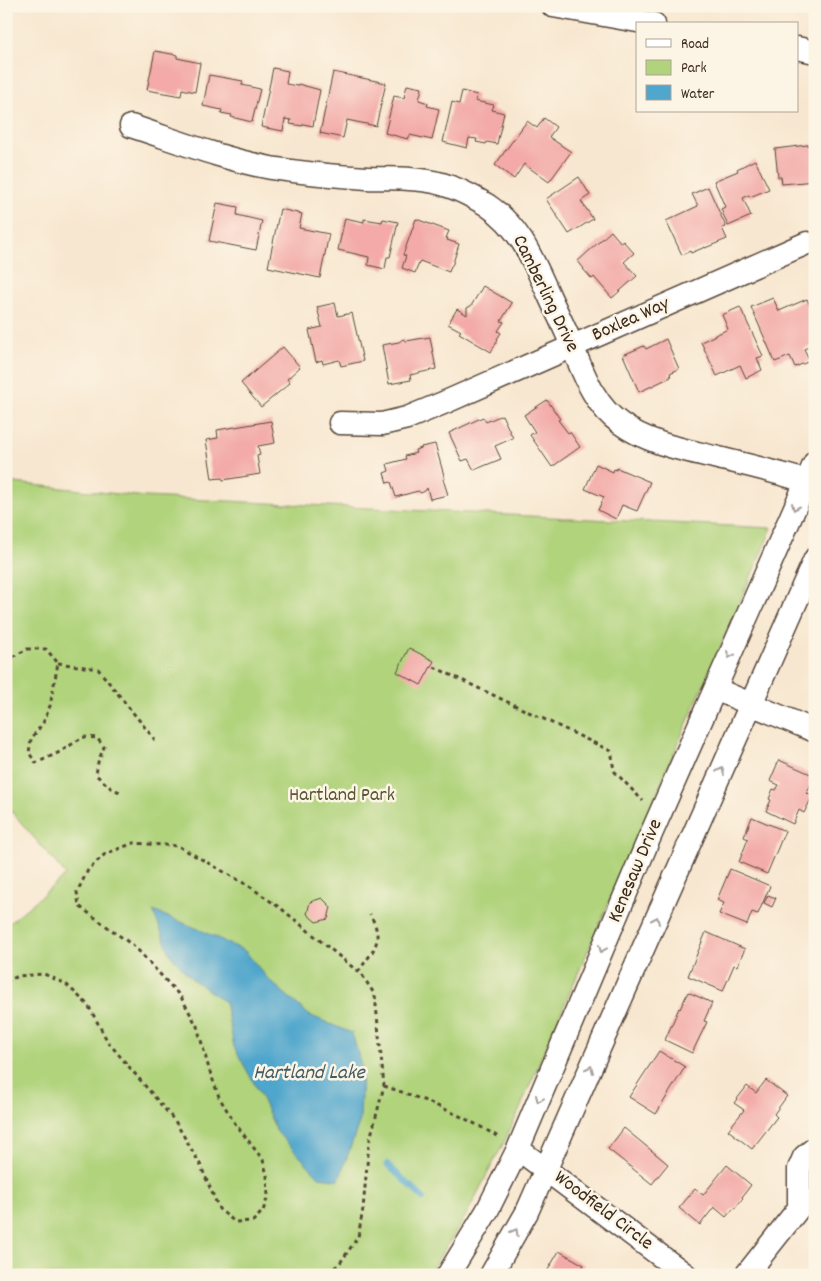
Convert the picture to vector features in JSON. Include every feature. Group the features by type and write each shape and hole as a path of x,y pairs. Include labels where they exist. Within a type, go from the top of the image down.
{"street":[{"path":"553,6 643,22"},
{"path":"798,48 815,52"},
{"name":"Camberling Drive","path":"131,126 232,159 271,168 310,174 419,180 438,183 466,193 488,206 506,220 518,234 530,253 584,375 598,400 618,422 636,434 667,445 812,475"},
{"name":"Boxlea Way","path":"340,423 382,424 407,418 807,243"},
{"name":"Kenesaw Drive","path":"448,1275 487,1211 518,1149 661,812 812,475"},
{"name":"Kenesaw Drive","path":"491,1275 527,1212 815,559"},
{"path":"715,689 815,731"},
{"path":"746,1275 807,1207 799,1169 804,1157 815,1148"},
{"name":"Woodfield Circle","path":"518,1149 546,1168 686,1275"}],"path":[{"path":"6,660 27,649 46,648 58,663 98,669 155,740"},
{"path":"58,663 50,706 43,722 31,739 29,753 36,763 60,752 84,737 98,738 104,747 98,762 96,775 112,789 122,793"},
{"path":"434,667 611,751 615,772 647,805 661,812"},
{"path":"6,982 18,976 44,974 66,984 88,1005 108,1042 175,1121 200,1164 220,1209 235,1222 253,1221 263,1211 268,1196 267,1175 263,1160 234,1122 219,1097 196,1026 181,997 135,948 79,906 77,892 88,870 105,854 134,843 178,846 249,886 283,910 362,975 375,995 384,1086 369,1143 363,1209 358,1237 340,1262 326,1275"},
{"path":"358,972 377,944 376,927 370,914"},
{"path":"384,1086 409,1094 477,1124 518,1149"}],"green space":[{"name":"Hartland Park","path":"6,482 146,497 772,528 519,1111 464,1219 428,1275 6,1275 6,926 66,875 6,805"}],"water":[{"name":"Hartland Lake","path":"153,911 196,928 245,951 269,980 309,1015 352,1033 362,1068 360,1120 339,1180 319,1177 277,1132 260,1094 234,1047 225,1002 192,979 170,954"}],"building":[{"path":"155,51 177,55 177,58 200,63 195,92 182,89 181,96 147,90"},
{"path":"273,68 288,71 286,84 297,86 298,84 320,90 313,126 290,124 291,120 285,119 283,131 261,127"},
{"path":"333,72 386,83 376,126 347,120 343,138 320,133"},
{"path":"209,75 243,81 242,85 260,89 252,122 221,113 222,110 203,106"},
{"path":"407,85 422,88 419,100 428,103 427,106 439,109 432,140 410,135 408,139 385,133 394,96 404,98"},
{"path":"462,91 477,95 475,101 494,105 492,110 504,113 497,144 476,142 477,139 469,138 467,148 443,142 452,102 459,104"},
{"path":"544,118 556,127 549,137 571,152 549,182 524,164 514,179 495,165 527,121 537,128"},
{"path":"815,144 815,181 782,184 781,177 778,177 775,149"},
{"path":"755,160 769,189 743,198 751,216 728,226 721,209 725,207 714,181 738,171 737,169"},
{"path":"579,177 590,195 581,201 593,219 569,234 546,199"},
{"path":"708,187 726,227 722,228 727,239 682,255 666,221 698,206 692,194"},
{"path":"217,203 238,207 237,215 262,221 256,250 209,241"},
{"path":"280,209 302,214 299,228 329,234 320,278 268,267"},
{"path":"345,218 364,222 364,219 382,222 383,219 398,222 390,257 387,257 385,269 368,265 369,257 338,250"},
{"path":"416,219 449,231 447,240 459,244 449,272 420,261 415,273 402,268 406,256 403,255"},
{"path":"611,231 621,243 623,241 634,253 624,262 637,276 612,298 594,277 592,279 578,261"},
{"path":"483,286 512,303 501,321 504,322 498,331 501,333 491,352 459,333 461,331 448,324 457,309 467,315 467,308 471,306"},
{"path":"773,298 779,311 807,299 815,316 815,344 804,349 810,361 795,367 790,356 775,362 751,307"},
{"path":"335,303 338,316 352,313 363,361 341,366 339,360 323,364 322,360 316,362 309,330 322,327 317,307"},
{"path":"740,307 763,356 757,358 762,370 746,378 740,365 717,376 701,342 728,329 722,315"},
{"path":"430,337 436,369 410,375 411,380 389,384 382,345 399,342 403,339 406,341"},
{"path":"666,339 679,369 670,373 671,377 639,392 623,355 644,346 646,349"},
{"path":"283,347 300,367 287,379 290,383 261,407 241,383"},
{"path":"547,400 560,419 558,420 568,433 570,432 580,447 552,467 530,435 535,432 524,415"},
{"path":"502,415 513,438 495,446 501,459 474,470 468,459 462,461 449,433 483,417 486,422"},
{"path":"271,421 275,443 258,446 260,455 257,456 260,474 223,480 222,478 212,479 206,440 218,438 217,430"},
{"path":"435,444 448,495 430,499 427,488 421,493 418,491 396,497 391,482 387,483 384,473 389,471 387,464 406,459 405,456 416,453 415,450"},
{"path":"596,464 613,472 617,468 650,482 637,511 622,505 616,519 598,510 604,497 585,489"},
{"path":"409,648 434,661 421,685 397,672"},
{"path":"779,760 815,776 807,793 813,795 804,813 799,810 793,824 766,811 773,789 776,790 779,785 770,781"},
{"path":"752,817 785,831 767,874 739,862 748,839 744,837"},
{"path":"730,869 770,886 758,914 752,912 747,925 719,914 724,903 717,900"},
{"path":"768,895 776,898 772,907 764,903"},
{"path":"322,898 331,907 328,919 316,922 307,914 310,902"},
{"path":"706,932 745,949 737,966 734,965 723,991 688,976"},
{"path":"688,992 712,1003 704,1021 707,1022 692,1053 665,1040"},
{"path":"659,1051 685,1067 656,1114 629,1097"},
{"path":"766,1080 787,1096 774,1114 777,1117 752,1149 728,1130 744,1110 734,1103 747,1086 756,1093"},
{"path":"624,1128 668,1164 652,1184 608,1149"},
{"path":"727,1165 751,1185 734,1210 726,1217 714,1207 700,1225 679,1208 695,1189 703,1195"},
{"path":"559,1251 584,1265 578,1275 545,1275"}],"waterway":[{"path":"387,1164 423,1198"}]}
